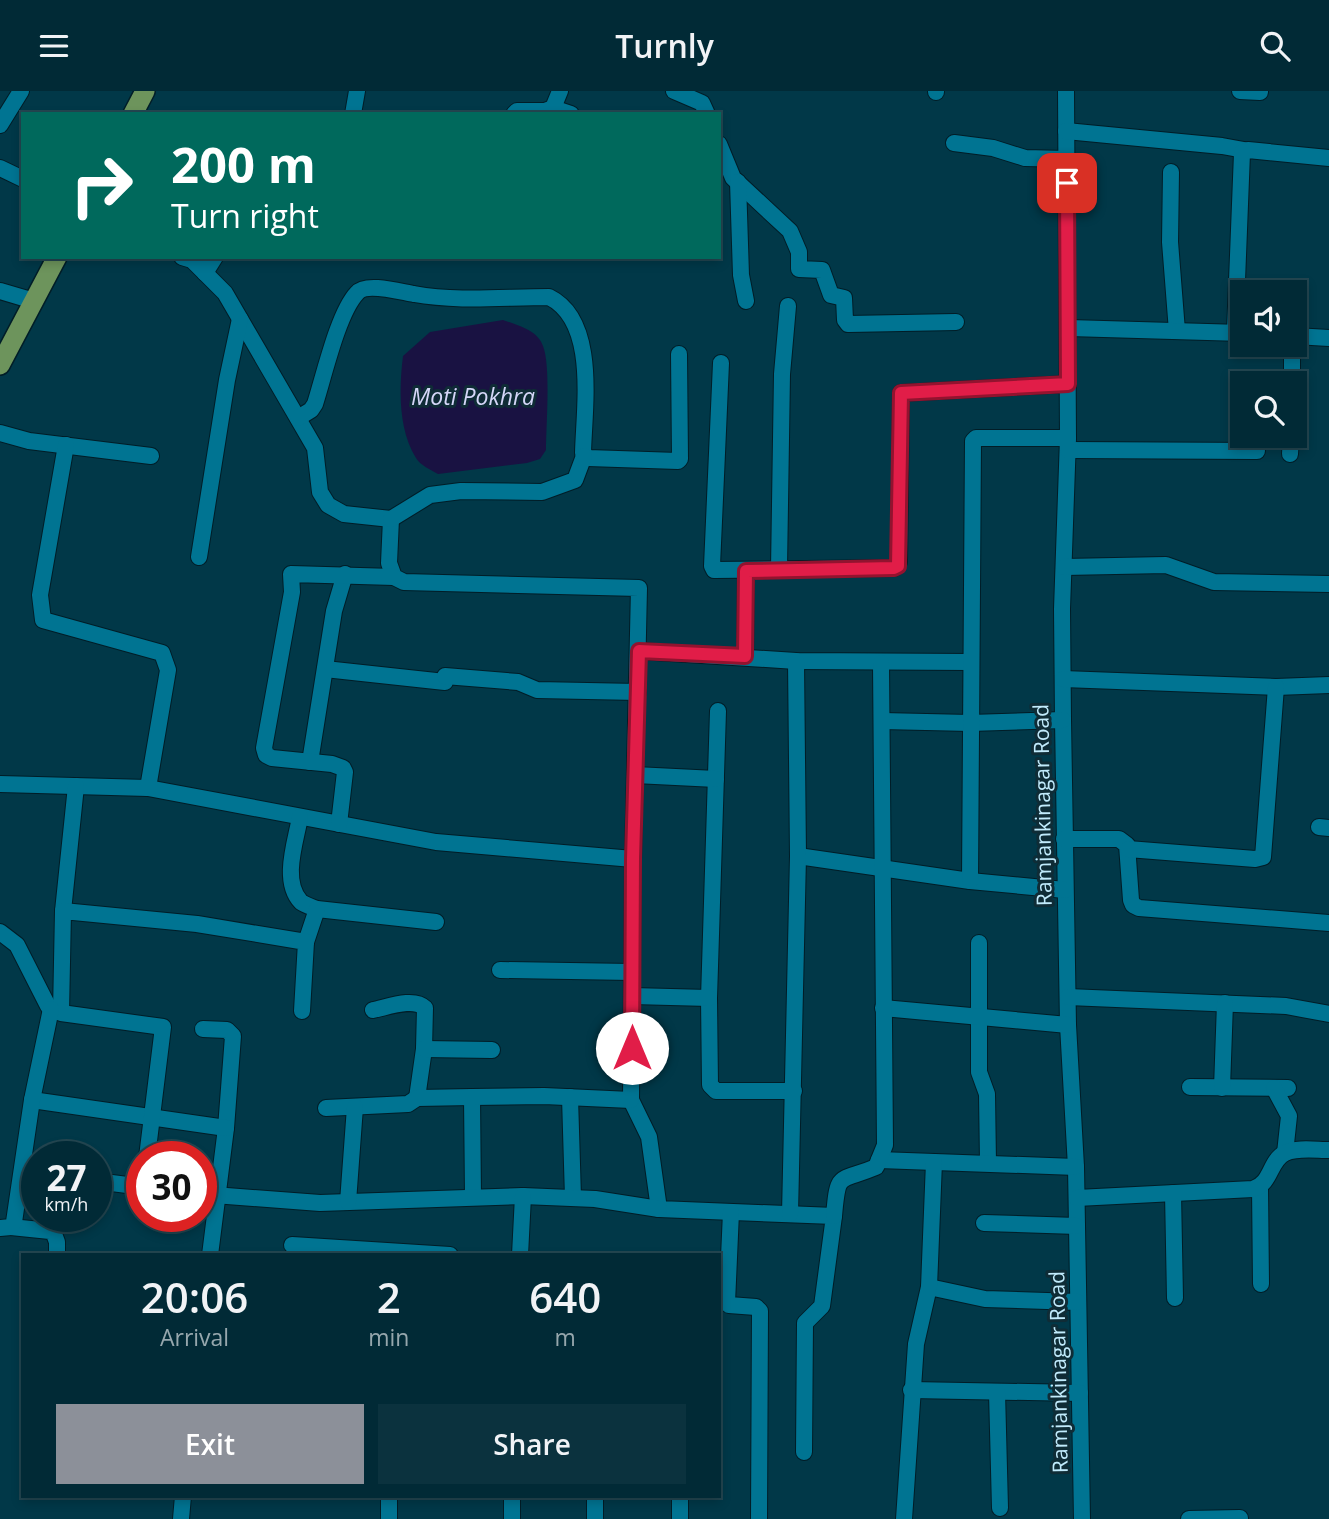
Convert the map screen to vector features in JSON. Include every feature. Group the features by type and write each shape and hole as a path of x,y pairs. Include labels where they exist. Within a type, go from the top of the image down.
{"main road":[{"path":"134,112 145,91"},
{"path":"0,365 56,259"}],"street":[{"path":"0,125 21,91"},
{"path":"353,112 357,91"},
{"path":"552,108 560,91"},
{"path":"674,91 702,103 705,112"},
{"name":"Ramjankinagar Road","path":"1066,91 1069,328 1064,567 1064,839 1068,1025 1077,1198 1082,1519"},
{"path":"1240,91 1260,92"},
{"path":"516,112 545,111 552,108 565,112"},
{"path":"1066,131 1329,158"},
{"path":"954,143 993,148 1025,158 1067,159"},
{"path":"721,149 733,178 790,231 799,253 799,269 824,271 831,295 845,299 845,320 848,324 956,322"},
{"path":"1240,280 1244,150"},
{"path":"0,168 21,178"},
{"path":"1171,172 1170,242 1177,331"},
{"path":"738,182 741,275 746,301"},
{"path":"188,259 225,293 315,448 320,492 328,505 344,514 391,519 430,495 461,491 542,492 575,480 584,456 584,354 580,337 564,307 549,297 428,297 373,288 364,289 357,292 340,324 315,404 298,418"},
{"path":"205,273 214,259"},
{"path":"0,291 34,301"},
{"path":"779,569 782,374 788,306"},
{"path":"199,557 227,380 240,319"},
{"path":"1069,328 1230,333"},
{"path":"1307,337 1329,338"},
{"path":"584,456 588,459 680,459 679,354"},
{"path":"721,363 712,566 714,570 898,566 901,393 1068,384"},
{"path":"0,433 29,441 151,456"},
{"path":"970,881 973,441 976,438 1257,451"},
{"path":"66,445 40,608 43,620 162,653 168,670 148,788"},
{"path":"1290,448 1290,454"},
{"path":"391,519 389,563 394,577"},
{"path":"1064,567 1166,565 1207,581 1329,584"},
{"path":"745,656 746,571"},
{"path":"340,824 345,771 332,764 272,758 266,755 264,748 292,591 291,574 394,577 404,582 639,587 631,1101 649,1137 659,1209"},
{"path":"310,762 334,611 345,574"},
{"path":"639,651 796,661 970,662"},
{"path":"790,1214 798,856 796,661"},
{"path":"804,1452 805,1322 822,1306 837,1187 839,1181 846,1176 876,1167 885,1146 881,663"},
{"path":"325,669 518,682 537,690 638,692"},
{"path":"1063,679 1276,687 1329,685"},
{"path":"1128,849 1255,859 1263,857 1276,687"},
{"path":"718,711 709,998 710,1085 716,1091 794,1091"},
{"path":"883,721 970,723 1063,720"},
{"path":"635,775 716,779"},
{"path":"0,784 148,788 436,842 633,859"},
{"path":"30,1141 32,1101 56,1011 76,786"},
{"path":"300,817 291,873 302,903 317,909 436,922"},
{"path":"1064,839 1125,841 1128,849 1131,900 1133,905 1139,908 1329,923"},
{"path":"798,856 970,881 1065,890"},
{"path":"302,1011 306,941 317,909"},
{"path":"63,911 197,923 306,941"},
{"path":"0,932 17,945 56,1011"},
{"path":"979,943 979,1072 987,1094 988,1163"},
{"path":"500,970 632,972"},
{"path":"632,996 709,998"},
{"path":"1068,997 1286,1006 1329,1014"},
{"path":"373,1010 413,1003 421,1004 425,1008 424,1049 417,1098"},
{"path":"1222,1088 1225,1003"},
{"path":"883,1008 1068,1025"},
{"path":"56,1011 163,1027 149,1141"},
{"path":"203,1029 228,1030 233,1036 226,1128 217,1166"},
{"path":"424,1049 492,1050"},
{"path":"1190,1087 1281,1088 1289,1116 1285,1153"},
{"path":"472,1097 473,1196"},
{"path":"326,1108 408,1104 417,1098 570,1097 631,1101"},
{"path":"570,1097 573,1198"},
{"path":"32,1101 226,1128"},
{"path":"348,1202 355,1107"},
{"path":"1077,1198 1253,1189 1260,1187 1269,1178 1279,1156 1292,1150 1329,1150"},
{"path":"879,1160 1076,1167"},
{"path":"904,1519 911,1390 916,1344 929,1287 934,1162"},
{"path":"1260,1187 1261,1285"},
{"path":"21,1191 6,1228 50,1231 57,1243 57,1253"},
{"path":"1172,1193 1175,1298"},
{"path":"217,1196 320,1203 523,1196 595,1199 659,1209 834,1216"},
{"path":"520,1253 523,1196"},
{"path":"731,1212 727,1303 756,1307 760,1311 759,1519"},
{"path":"984,1223 1077,1226"},
{"path":"211,1232 211,1253"},
{"path":"292,1245 418,1253"},
{"path":"929,1287 985,1299 1078,1303"},
{"path":"911,1390 1080,1393"},
{"path":"997,1392 1000,1508"},
{"path":"181,1519 183,1498"},
{"path":"389,1519 390,1498"},
{"path":"512,1498 512,1519"},
{"path":"595,1498 595,1519"},
{"path":"680,1498 680,1519"},
{"path":"1189,1519 1240,1518"}],"water":[{"name":"Moti Pokhra","path":"503,320 532,332 543,346 547,381 546,450 540,459 527,463 438,474 418,461 406,434 401,395 403,356 430,332"}],"route":[{"path":"632,1048 633,859 639,651 745,656 746,571 898,566 901,393 1068,384 1067,183"}]}
